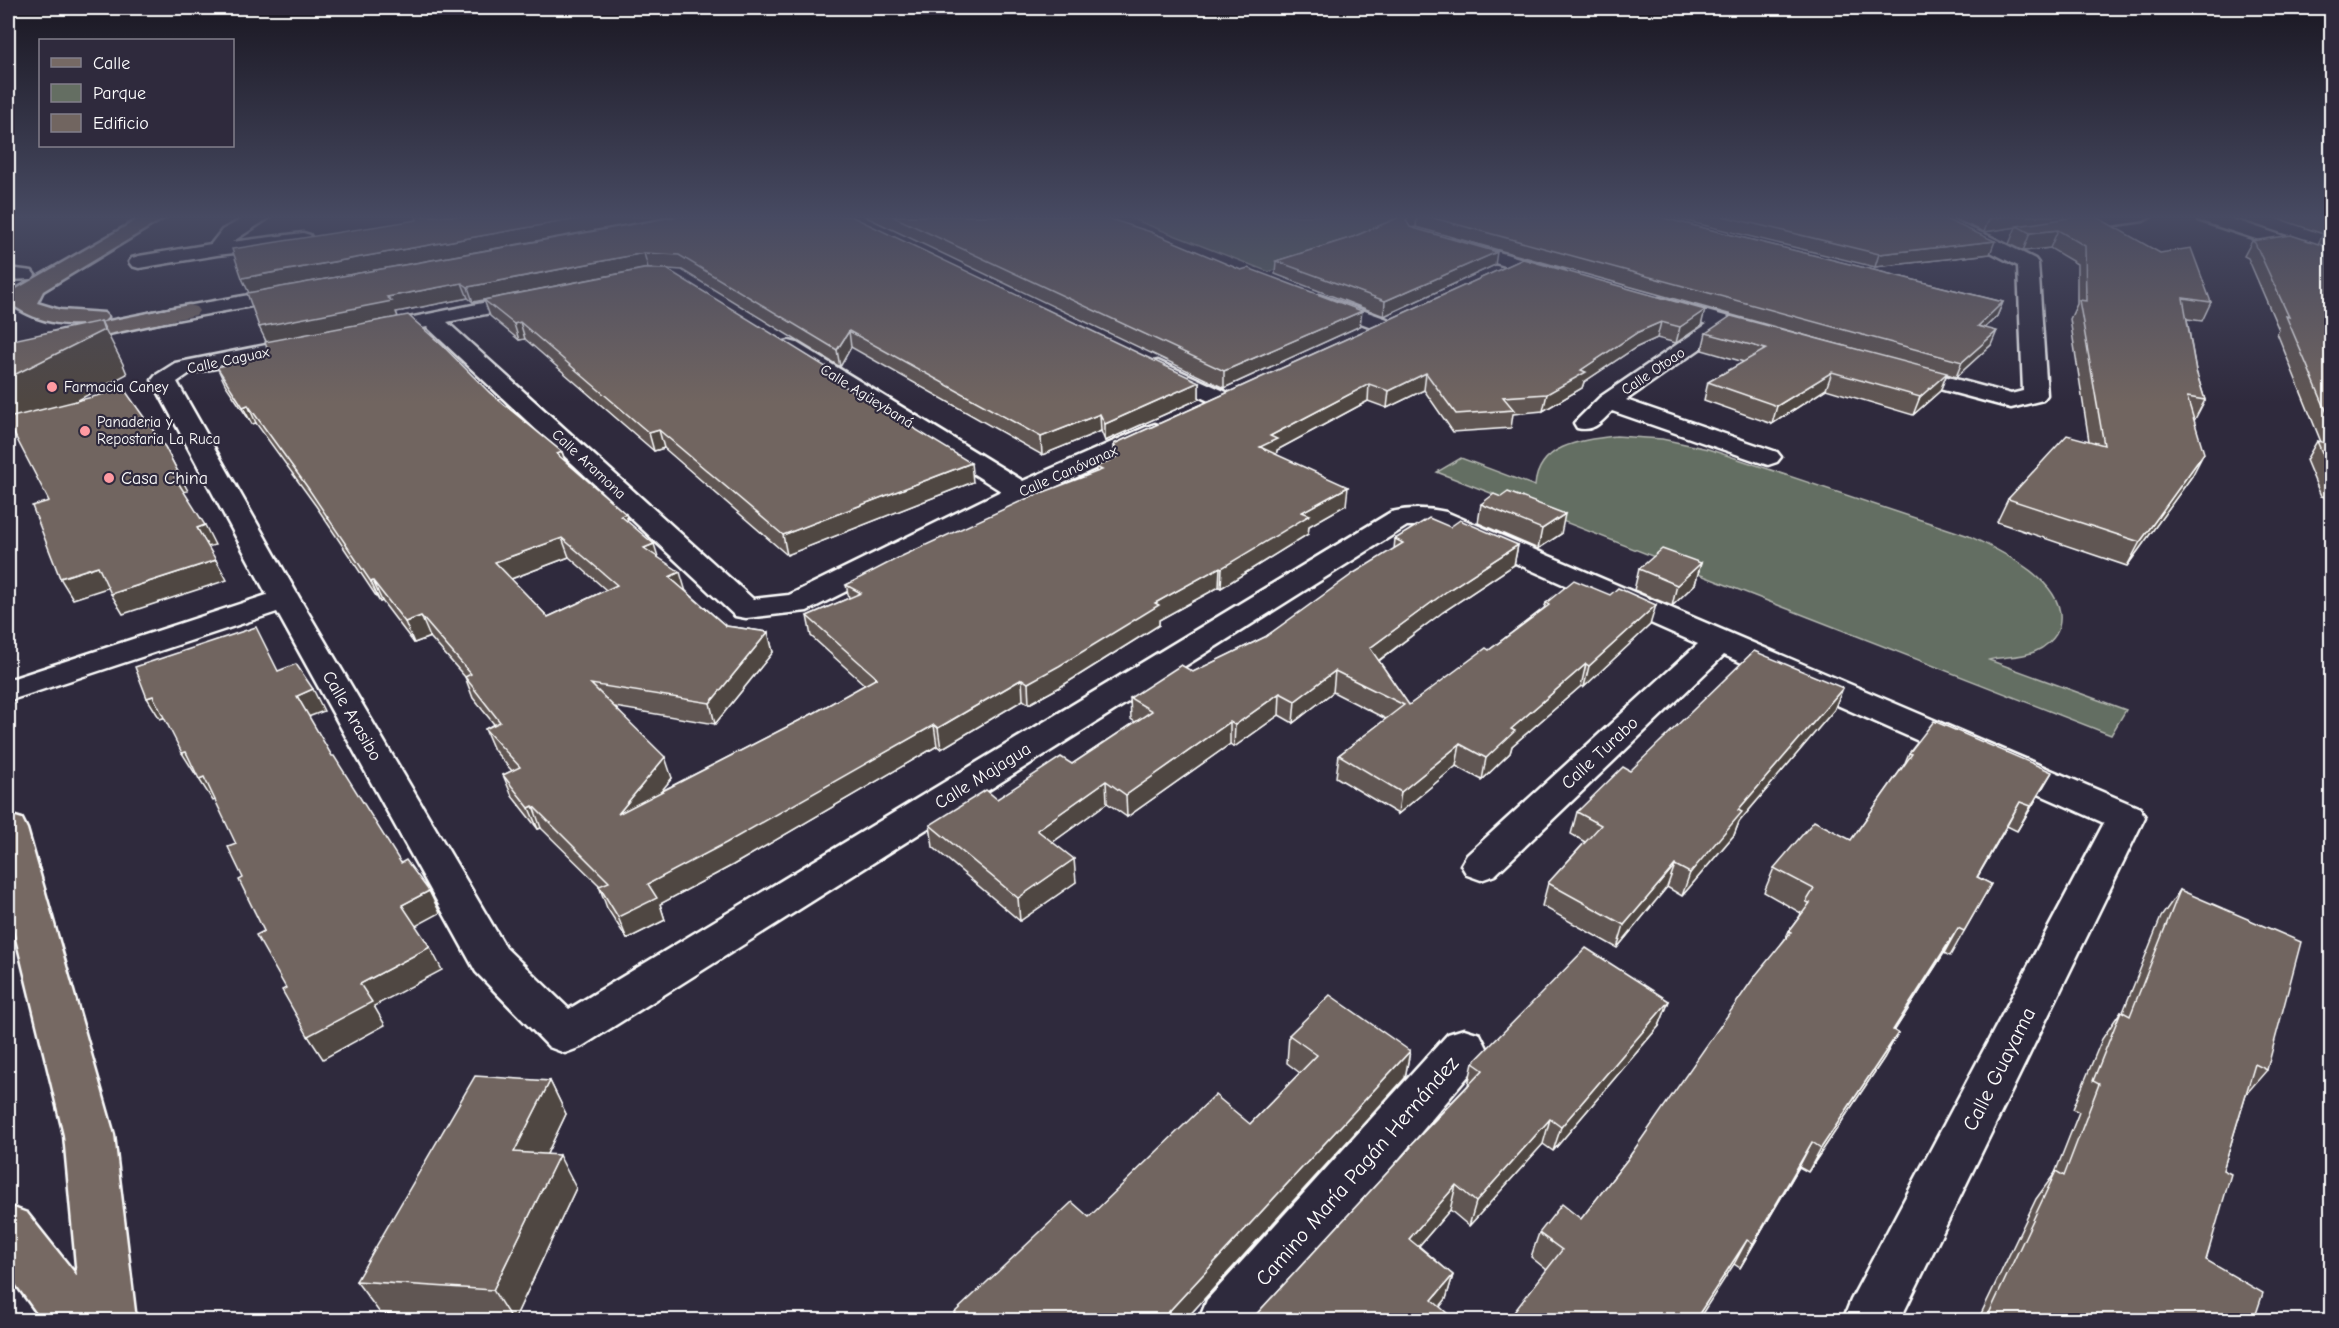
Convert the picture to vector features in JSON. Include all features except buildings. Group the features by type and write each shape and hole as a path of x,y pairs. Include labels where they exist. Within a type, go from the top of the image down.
{"main road":[{"path":"8,303 19,280"},
{"path":"19,280 26,305 38,312 56,317 189,311"},
{"path":"8,352 64,337 189,311"},
{"path":"8,829 89,1135 108,1320"},
{"path":"8,1232 76,1320"}],"street":[{"path":"1569,278 1576,280"},
{"path":"1884,367 2011,401 2035,395 2029,278"},
{"path":"8,343 316,288"},
{"path":"1296,292 1395,321 1353,341"},
{"path":"352,335 557,294"},
{"path":"1644,300 1781,339"},
{"path":"2007,309 2030,314"},
{"name":"Calle Aramona","path":"432,320 746,609"},
{"name":"Calle Otoao","path":"1586,423 1608,402 1723,323"},
{"name":"Calle Agüeybaná","path":"767,334 1021,492"},
{"name":"Calle Caguax","path":"164,380 183,368 330,339"},
{"name":"Calle Canóvanax","path":"746,609 796,604 1021,492 1235,395 1140,359"},
{"name":"Calle Arasibo","path":"164,380 285,599 491,960 565,1034"},
{"path":"1608,402 1768,457"},
{"name":"Calle Majagua","path":"565,1034 1401,518 1436,518 1719,642"},
{"path":"8,691 285,599"},
{"name":"Calle Guayama","path":"1719,642 2126,817 1871,1320"},
{"name":"Calle Turabo","path":"1481,865 1719,642"},
{"name":"Camino María Pagán Hernández","path":"1227,1320 1464,1048"}],"green space":[{"path":"1616,436 1662,439 1708,449 1969,536 1998,550 2044,583 2054,596 2060,611 2059,627 2052,639 2038,650 2029,654 1989,660 2126,710 2111,735 1437,472 1461,458 1535,486 1538,472 1544,461 1553,453 1576,443"}],"place":[{"name":"Farmacia Caney","path":"52,387"},
{"name":"Panaderia y Repostaria La Ruca","path":"85,431"},
{"name":"Casa China","path":"109,478"}]}
